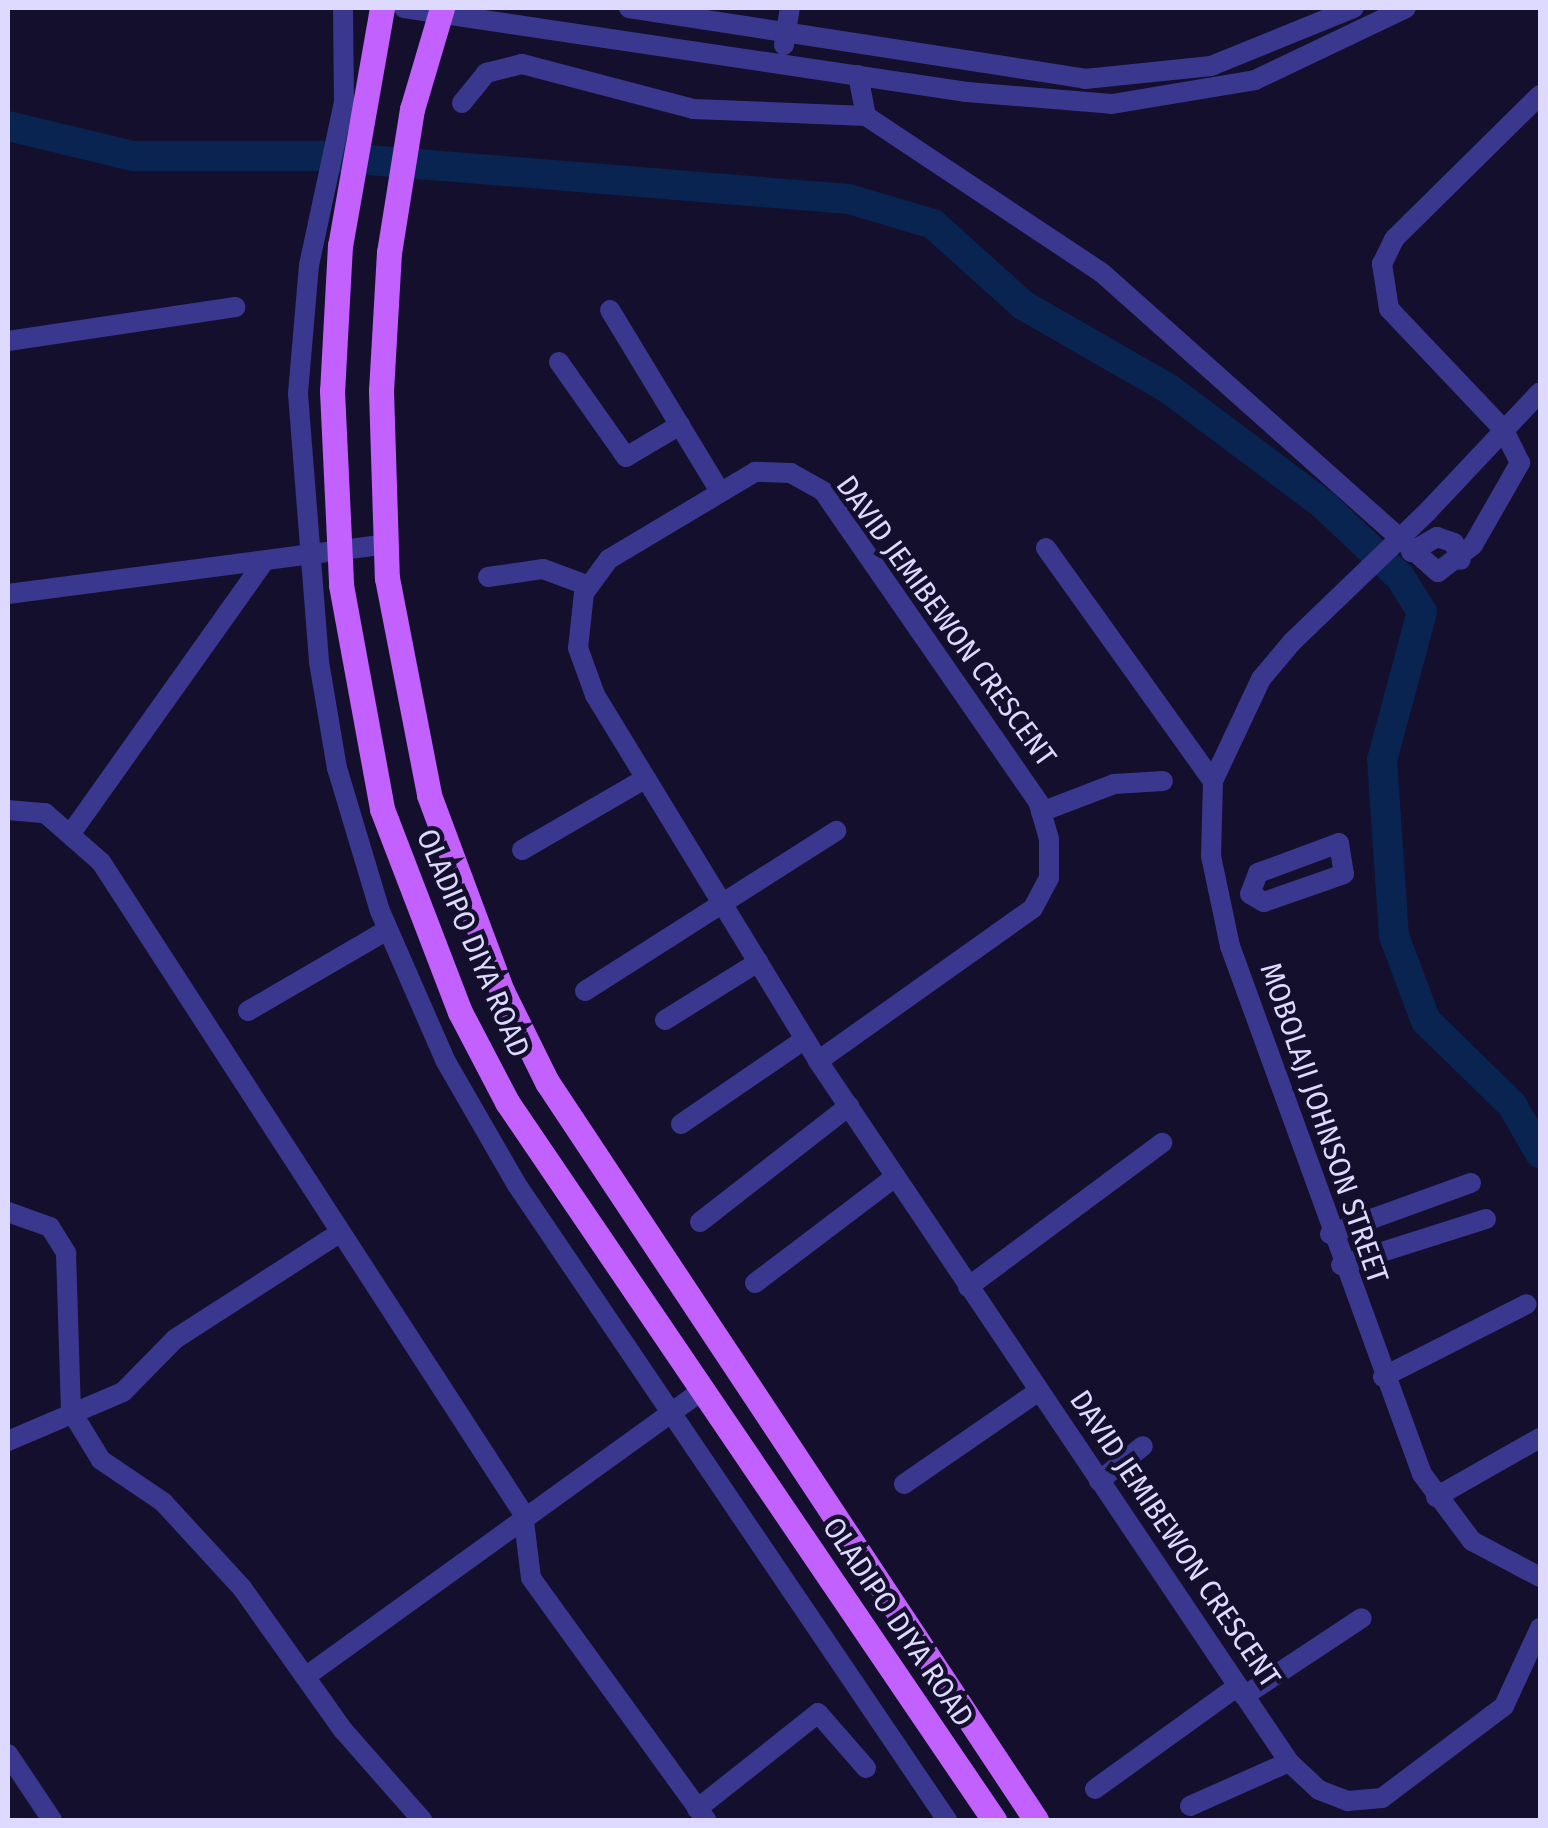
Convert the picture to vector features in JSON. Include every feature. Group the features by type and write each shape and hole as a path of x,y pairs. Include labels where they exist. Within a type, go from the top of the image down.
{"main road":[{"name":"OLADIPO DIYA ROAD","path":"382,8 354,103 328,244 337,550 356,701 382,810 460,1012 556,1182 994,1820"},
{"name":"OLADIPO DIYA ROAD","path":"441,12 412,109 389,252 386,544 430,795 502,991 547,1082 1036,1820"}],"street":[{"path":"344,8 354,103"},
{"path":"404,8 782,59 858,75 1043,102 1185,98 1308,63 1406,8"},
{"path":"629,8 1033,73 1142,77 1267,48 1354,8"},
{"path":"782,59 790,8"},
{"path":"462,104 486,73 522,64 693,109 866,116 1101,272 1411,552 1438,572 1461,560 1520,474 1504,430 1389,309 1382,264 1394,240 1540,96"},
{"path":"858,75 866,116"},
{"path":"328,244 298,394 305,558 337,768 387,930 472,1112 946,1820"},
{"path":"8,342 235,307"},
{"path":"610,310 718,488"},
{"path":"559,362 626,457 680,426"},
{"path":"1504,430 1540,392"},
{"name":"MOBOLAJI JOHNSON STREET","path":"1504,430 1428,512 1292,642 1261,679 1214,781 1220,906 1330,1234 1383,1377 1436,1497 1472,1541 1540,1577"},
{"name":"DAVID JEMIBEWON CRESCENT","path":"818,1061 1033,908 1048,878 1042,812 823,491 791,474 755,472 718,488 609,560 589,586 578,648 646,778 818,1061 1289,1762 1319,1790 1382,1798 1504,1706 1540,1628"},
{"path":"8,594 305,558 386,544"},
{"path":"1046,548 1214,781"},
{"path":"74,829 262,563"},
{"path":"488,577 542,569 589,586"},
{"path":"522,850 646,778"},
{"path":"1042,812 1114,784 1163,781"},
{"path":"8,810 45,813 74,829 527,1523 531,1578 702,1814 818,1713 866,1768"},
{"path":"585,991 725,908 836,831"},
{"path":"1220,906 1250,894"},
{"path":"248,1012 387,930"},
{"path":"665,1020 758,962"},
{"path":"681,1124 805,1039"},
{"path":"700,1222 848,1106"},
{"path":"968,1287 1162,1143"},
{"path":"755,1284 895,1176"},
{"path":"1330,1234 1471,1182"},
{"path":"8,1212 50,1228 66,1253 71,1410 101,1460 163,1502 242,1588 305,1677 422,1820"},
{"path":"1341,1264 1486,1219"},
{"path":"8,1440 71,1410 122,1392 175,1339 338,1234"},
{"path":"1383,1377 1526,1304"},
{"path":"305,1677 527,1523 702,1391"},
{"path":"904,1484 1038,1391"},
{"path":"1436,1497 1540,1438"},
{"path":"1099,1481 1143,1446"},
{"path":"1095,1789 1241,1691 1362,1618"},
{"path":"8,1754 52,1820"},
{"path":"1190,1806 1289,1762"}],"waterway":[{"path":"8,126 133,156 320,156 849,199 933,224 1023,305 1169,389 1324,505 1400,577 1422,612 1382,760 1394,936 1426,1021 1512,1105 1540,1153"}]}
